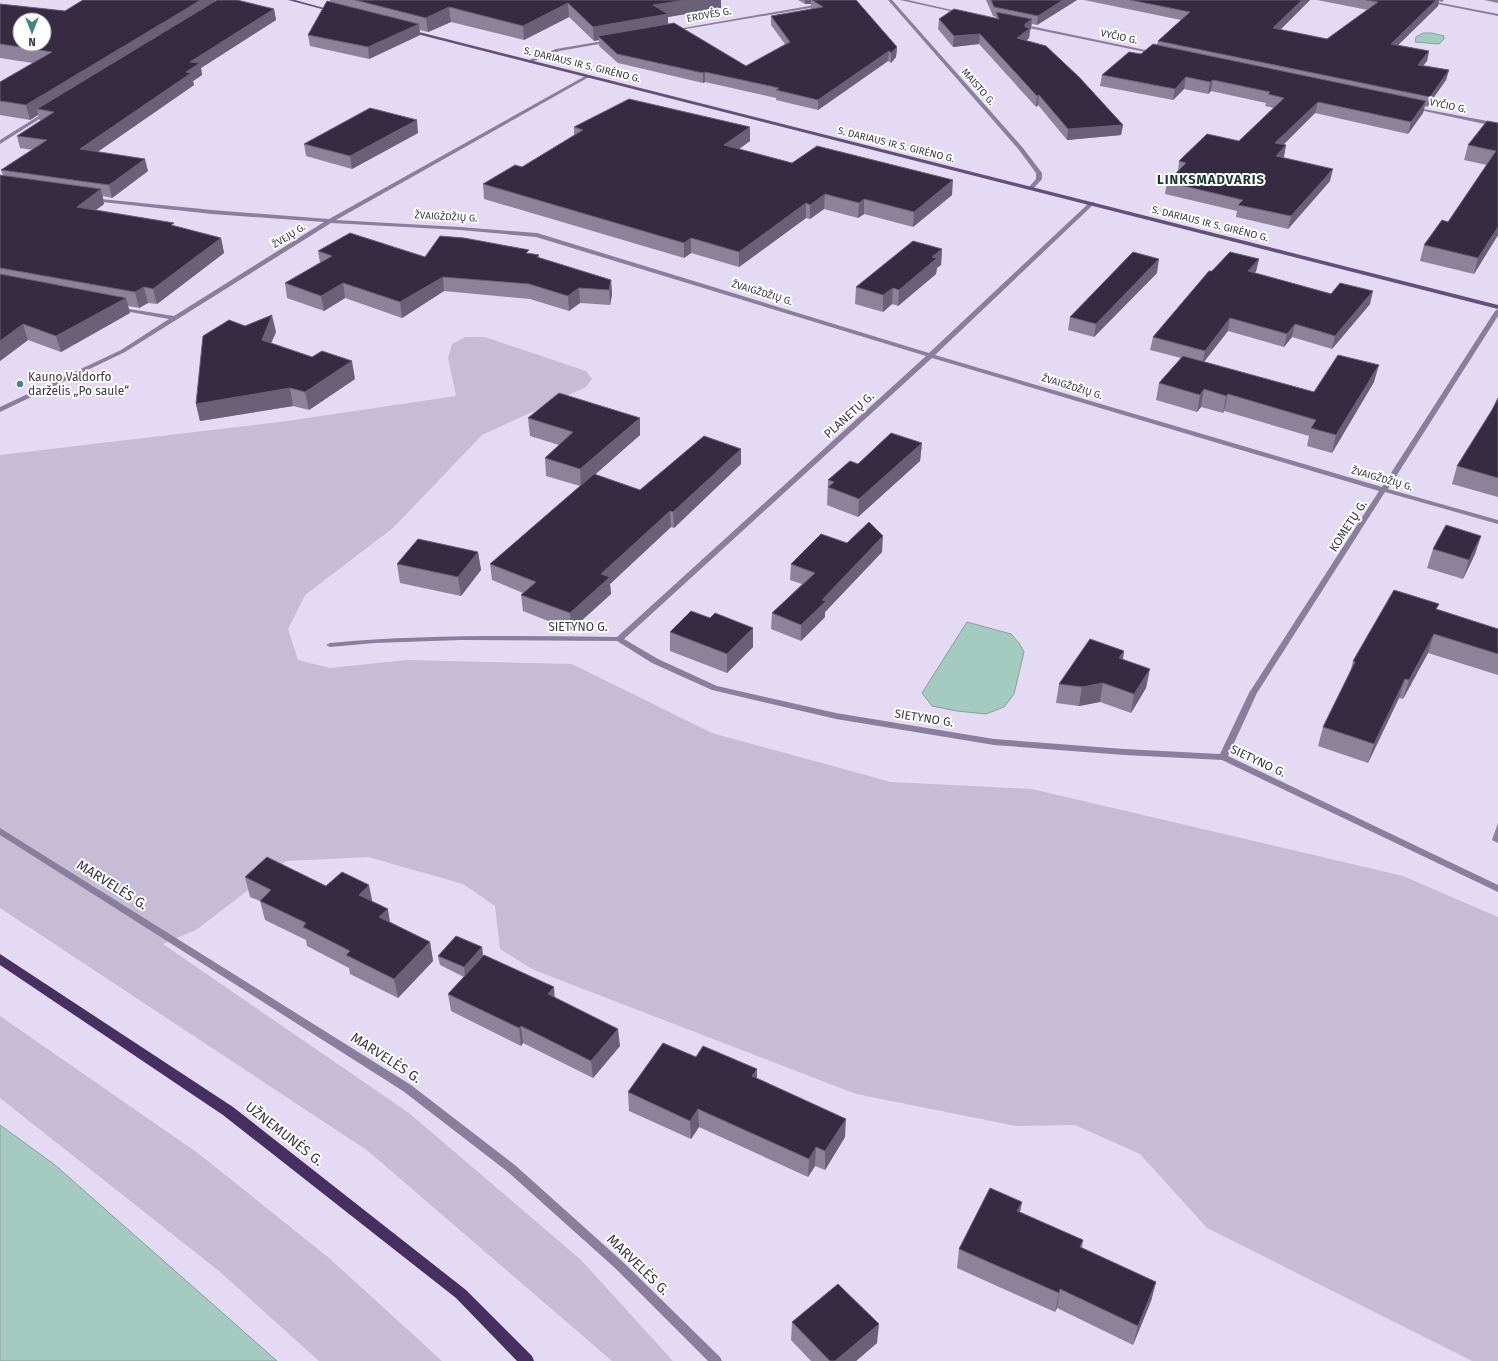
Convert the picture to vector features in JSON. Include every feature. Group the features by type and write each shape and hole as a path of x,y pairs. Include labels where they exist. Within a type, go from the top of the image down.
{"main road":[{"name":"UŽNEMUNĖS G.","path":"0,958 228,1111 461,1294 528,1361"}],"street":[{"path":"290,0 343,13"},
{"name":"MAISTO G.","path":"890,0 1021,149 1039,172 1039,178 1031,188"},
{"path":"902,0 969,14"},
{"path":"1419,0 1498,15"},
{"name":"ERDVĖS G.","path":"667,31 823,4"},
{"name":"VYČIO G.","path":"1016,24 1163,55"},
{"name":"S. DARIAUS IR S. GIRĖNO G.","path":"405,29 1498,306"},
{"path":"529,61 552,51 612,40"},
{"name":"ŽVEJŲ G.","path":"0,410 123,350 330,221 587,76"},
{"name":"VYČIO G.","path":"1412,107 1498,125"},
{"path":"0,142 53,109"},
{"name":"ŽVAIGŽDŽIŲ G.","path":"86,198 172,209 330,221 484,230 537,235 931,355 1384,490 1498,522"},
{"name":"PLANETŲ G.","path":"619,639 931,355 1092,204"},
{"path":"113,307 173,318"},
{"name":"KOMETŲ G.","path":"1223,757 1253,693 1498,311"},
{"name":"SIETYNO G.","path":"330,645 375,641 461,638 619,639 655,662 715,688 836,716 994,742 1124,752 1223,757 1498,889"},
{"name":"MARVELĖS G.","path":"0,831 407,1088 512,1169 619,1265 716,1361"}],"shaded area":[{"path":"1423,33 1432,33 1444,36 1444,39 1439,44 1415,42 1416,37"},
{"path":"465,337 485,337 586,371 592,379 586,387 482,435 393,528 305,595 288,629 298,660 330,668 406,660 572,664 712,733 891,782 1032,789 1403,876 1498,917 1498,1361 1472,1361 1207,1228 1140,1154 1075,1125 1016,1126 856,1094 534,970 500,949 495,906 463,884 368,857 286,861 196,930 163,944 409,1113 581,1260 673,1361 612,1361 368,1151 0,908 0,455 287,421 456,396 448,358 452,344"},
{"path":"967,622 1011,634 1019,643 1024,652 1014,694 1004,707 986,714 957,711 932,706 922,693"},
{"path":"0,1016 199,1154 329,1258 442,1361 319,1361 219,1271 0,1098"},
{"path":"0,1125 55,1165 277,1361 0,1361"}],"building":[{"path":"83,0 201,0 26,105 0,101 0,82 52,52 52,12 12,12 12,46 0,44 0,4 65,11"},
{"path":"217,0 237,0 274,9 190,62 200,63 186,72 191,73 80,149 145,159 109,185 1,170 47,140 17,136 54,112 37,109"},
{"path":"355,0 686,0 653,5 668,14 593,27 568,3 523,26 449,7 426,18"},
{"path":"812,0 856,0 897,47 891,53 889,51 818,100 776,90 779,88 617,54 598,36 674,23 746,66 790,42 771,16 823,7"},
{"path":"991,0 1063,0 1038,16 994,7"},
{"path":"1130,0 1302,0 1273,28 1327,39 1378,2 1366,0 1436,0 1391,44 1429,51 1418,65 1449,70 1430,97 1158,41 1190,12"},
{"path":"327,1 419,24 368,47 308,35"},
{"path":"954,9 999,19 996,12 1032,19 1025,24 1025,27 1030,28 1017,38 1046,46 1079,77 1123,125 1068,129 1039,95 1037,96 980,34 954,36 939,19"},
{"path":"1153,44 1426,101 1411,122 1318,102 1275,143 1286,145 1276,156 1333,169 1291,216 1238,205 1243,200 1167,182 1186,163 1179,161 1207,134 1239,141 1284,98 1268,94 1270,92 1213,80 1210,82 1186,77 1175,89 1102,75 1129,52 1141,54"},
{"path":"629,99 750,127 724,145 792,163 817,146 953,180 914,212 864,199 859,203 825,194 810,205 806,203 739,252 691,238 684,243 483,184 515,165 522,167 583,130 574,127"},
{"path":"370,108 417,120 350,156 304,144"},
{"path":"1487,121 1498,123 1498,227 1478,258 1424,245 1442,220 1448,222 1496,151 1468,145"},
{"path":"0,175 101,189 77,207 174,223 171,225 221,238 153,289 144,287 135,292 0,268"},
{"path":"350,233 425,257 440,236 464,238 529,250 526,253 539,255 537,257 611,280 609,290 579,288 568,296 529,284 443,277 400,302 343,283 321,296 285,283 332,256 318,251"},
{"path":"913,241 942,249 932,257 937,258 899,290 893,288 883,295 856,287"},
{"path":"1133,252 1159,259 1096,324 1070,317"},
{"path":"1230,252 1259,259 1248,271 1331,294 1340,283 1373,291 1335,336 1295,324 1287,334 1230,318 1205,351 1153,337 1209,271 1212,271"},
{"path":"0,274 126,298 56,336 23,324 0,341"},
{"path":"272,315 262,340 312,357 322,351 352,361 305,392 290,388 196,404 203,336 229,320 245,326"},
{"path":"1338,355 1379,365 1336,435 1311,428 1316,420 1228,394 1226,396 1204,389 1200,395 1159,383 1183,356 1314,392"},
{"path":"559,393 640,418 580,469 545,458 573,432 528,418"},
{"path":"1498,398 1498,478 1457,466"},
{"path":"891,433 922,443 859,499 828,487 834,482 828,480 850,461 858,464"},
{"path":"704,436 741,449 673,512 670,511 601,574 610,577 570,613 521,595 536,582 490,564 594,474 640,490"},
{"path":"869,522 883,536 822,600 826,601 801,625 772,613 815,573 791,564 821,534 847,543"},
{"path":"1446,525 1481,536 1469,560 1433,549"},
{"path":"418,539 478,552 458,577 397,564"},
{"path":"1394,590 1439,604 1436,609 1498,629 1498,654 1434,634 1409,680 1405,679 1374,744 1323,727 1355,662 1353,661"},
{"path":"691,611 710,618 715,613 753,628 727,654 670,632"},
{"path":"1090,639 1124,651 1119,658 1150,669 1134,694 1103,683 1082,687 1059,684"},
{"path":"267,857 326,886 342,872 369,885 359,895 388,909 379,917 430,942 394,979 346,955 350,951 303,927 306,923 260,901 271,890 245,877"},
{"path":"456,936 482,947 464,967 438,956"},
{"path":"484,955 554,987 548,994 618,1029 591,1061 521,1026 519,1028 448,994"},
{"path":"663,1043 696,1057 703,1046 757,1069 752,1076 846,1119 825,1151 816,1147 809,1159 698,1109 690,1121 628,1092"},
{"path":"990,1188 1022,1202 1017,1211 1083,1240 1080,1247 1156,1282 1138,1326 1060,1289 1059,1293 959,1249"},
{"path":"838,1284 879,1324 835,1361 830,1361 792,1322"}],"place":[{"name":"Kauno Valdorfo darželis „Po saule“","path":"20,384"}],"district":[{"name":"LINKSMADVARIS","path":"1211,179"}]}
